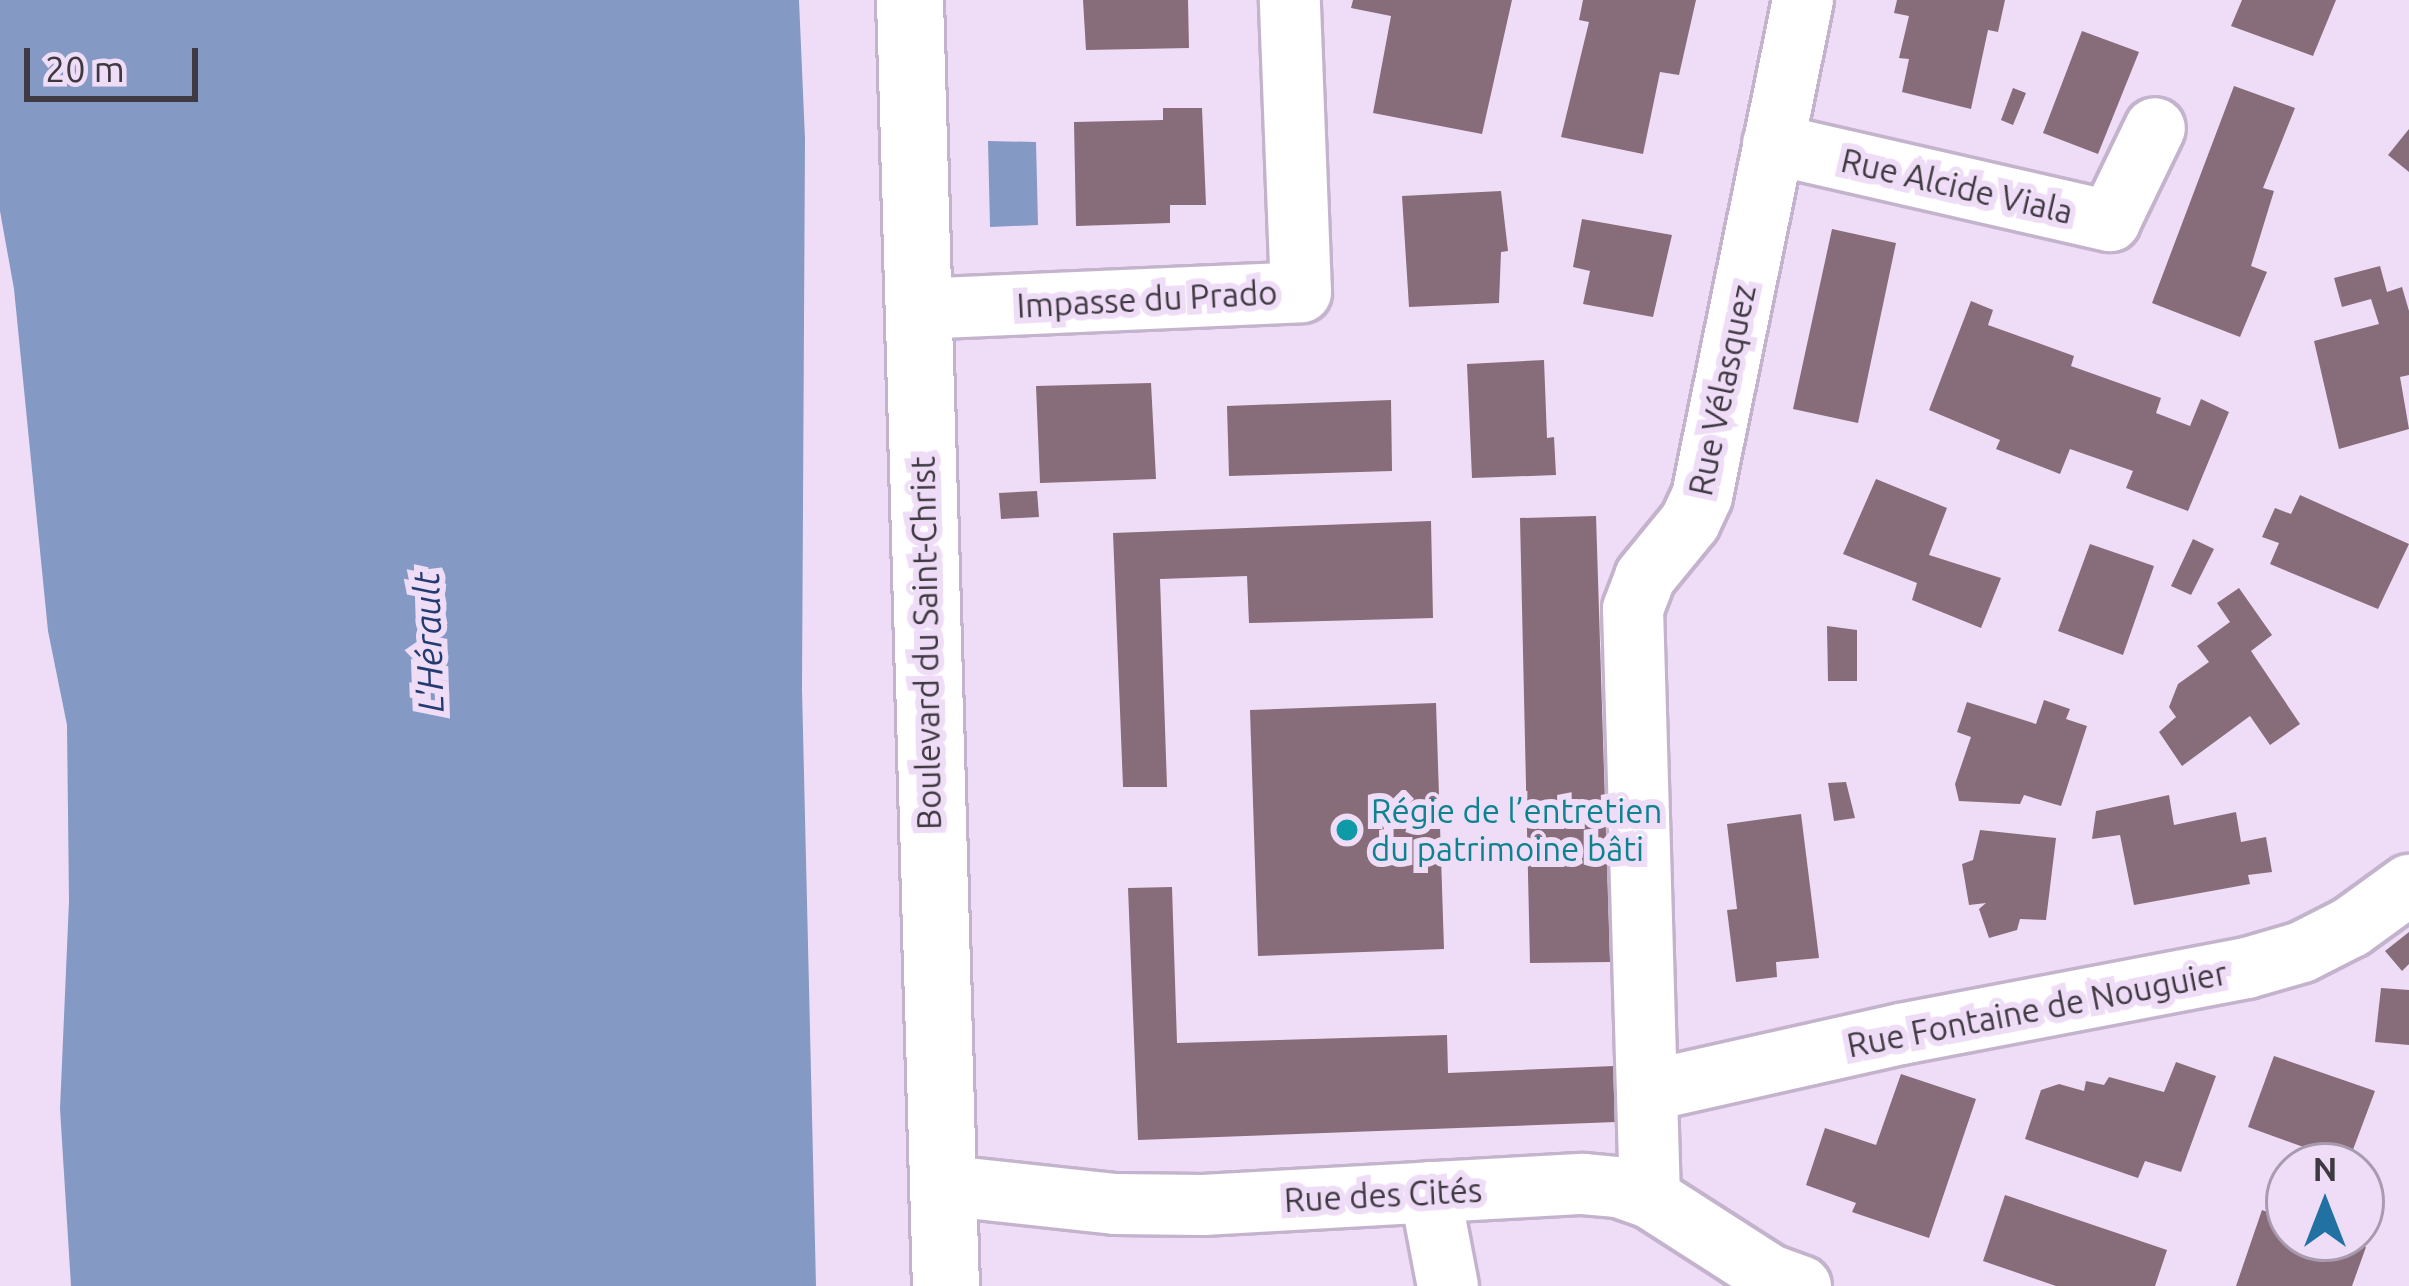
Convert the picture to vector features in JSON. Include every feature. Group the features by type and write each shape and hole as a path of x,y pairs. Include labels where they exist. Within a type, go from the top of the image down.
{"street":[{"name":"Boulevard du Saint-Christ","path":"910,0 946,1286"},
{"name":"Impasse du Prado","path":"917,309 1301,292 1290,0"},
{"name":"Rue Vélasquez","path":"1650,1198 1634,609 1645,577 1690,522 1702,496 1803,0"},
{"name":"Rue Alcide Viala","path":"1773,144 2110,221 2155,128"},
{"name":"Rue Fontaine de Nouguier","path":"1648,1091 1901,1034 2247,968 2302,952 2351,927 2409,885"},
{"name":"Rue des Cités","path":"940,1185 1159,1204 1583,1184 1650,1198 1770,1275 1801,1286"},
{"path":"1430,1192 1448,1286"}],"water":[{"name":"L'Hérault","path":"0,0 799,0 805,139 802,689 816,1286 71,1286 60,1109 69,901 67,725 48,631 14,289 0,211"},
{"path":"988,141 1036,142 1038,225 990,227"}],"building":[{"path":"1083,0 1188,0 1189,48 1086,50"},
{"path":"1353,0 1512,0 1482,134 1373,113 1391,16 1351,8"},
{"path":"1583,0 1696,0 1679,75 1660,72 1643,154 1561,137 1589,22 1579,20"},
{"path":"1897,0 2005,0 1998,32 1988,30 1971,109 1902,92 1909,59 1899,58 1909,16 1894,13"},
{"path":"2242,0 2336,0 2313,56 2231,26"},
{"path":"2082,31 2139,52 2098,154 2043,133"},
{"path":"2234,86 2295,108 2263,188 2274,191 2251,266 2267,272 2240,337 2152,303"},
{"path":"2013,88 2026,93 2013,125 2001,120"},
{"path":"1163,108 1202,108 1206,205 1170,205 1170,223 1076,226 1074,122 1163,120"},
{"path":"2409,129 2409,172 2388,155"},
{"path":"1501,191 1508,251 1501,252 1499,303 1409,307 1402,196"},
{"path":"1582,219 1672,235 1653,317 1583,304 1590,271 1573,267"},
{"path":"1832,229 1896,243 1858,423 1793,409"},
{"path":"2380,266 2387,292 2402,287 2409,311 2409,375 2400,377 2409,429 2339,449 2314,341 2379,324 2371,299 2342,307 2334,278"},
{"path":"1971,301 1993,310 1988,325 2074,356 2071,366 2161,398 2156,413 2190,426 2201,399 2229,412 2188,511 2126,488 2133,471 2070,449 2060,474 1996,449 2000,440 1929,410"},
{"path":"1544,360 1547,438 1554,437 1556,475 1472,478 1467,364"},
{"path":"1151,383 1156,479 1040,483 1036,386"},
{"path":"1391,400 1392,471 1229,476 1227,406"},
{"path":"1876,479 1947,508 1929,555 2001,578 1981,628 1912,600 1917,583 1843,554"},
{"path":"1037,491 1039,517 1001,519 999,493"},
{"path":"2300,495 2409,544 2378,609 2270,564 2279,543 2262,537 2275,508 2291,514"},
{"path":"1596,516 1610,962 1530,963 1520,518"},
{"path":"1431,521 1433,618 1249,623 1247,576 1160,579 1167,787 1123,787 1113,533"},
{"path":"2193,539 2214,549 2191,595 2171,586"},
{"path":"2090,544 2154,566 2123,655 2058,631"},
{"path":"2239,588 2272,635 2251,651 2300,724 2270,745 2250,716 2182,766 2159,732 2176,717 2169,707 2178,684 2209,662 2197,646 2230,622 2217,603"},
{"path":"1827,626 1857,630 1857,681 1828,681"},
{"path":"2044,700 2070,709 2066,719 2087,726 2061,806 2024,795 2020,804 1959,801 1955,784 1971,737 1957,732 1967,702 2036,724"},
{"name":"Régie de l’entretien du patrimoine bâti","path":"1436,703 1444,949 1258,956 1250,710"},
{"path":"1846,782 1855,818 1834,821 1828,783"},
{"path":"2169,795 2174,825 2236,812 2241,842 2266,837 2272,872 2248,875 2250,884 2134,905 2120,835 2092,839 2096,811"},
{"path":"1801,814 1819,958 1776,962 1777,977 1736,982 1727,910 1737,909 1727,824"},
{"path":"1980,830 2056,838 2046,920 2020,919 2017,930 1989,938 1979,909 1986,903 1969,905 1962,864 1973,860"},
{"path":"1172,887 1177,1043 1447,1035 1448,1073 1614,1066 1616,1122 1138,1140 1128,888"},
{"path":"2409,932 2409,964 2402,971 2385,951"},
{"path":"2381,988 2409,990 2409,1045 2375,1042"},
{"path":"2274,1056 2375,1091 2356,1142 2290,1142 2248,1127"},
{"path":"2176,1062 2216,1076 2181,1172 2145,1161 2138,1178 2025,1139 2041,1090 2059,1084 2084,1091 2086,1081 2104,1085 2109,1077 2164,1092"},
{"path":"1901,1074 1976,1099 1929,1238 1852,1212 1856,1203 1806,1185 1825,1128 1876,1145"},
{"path":"2005,1195 2167,1250 2155,1286 2056,1286 1983,1261"},
{"path":"2262,1210 2265,1262 2361,1262 2352,1286 2236,1286"}],"place":[{"name":"Régie de l’entretien du patrimoine bâti","path":"1347,830"}]}
